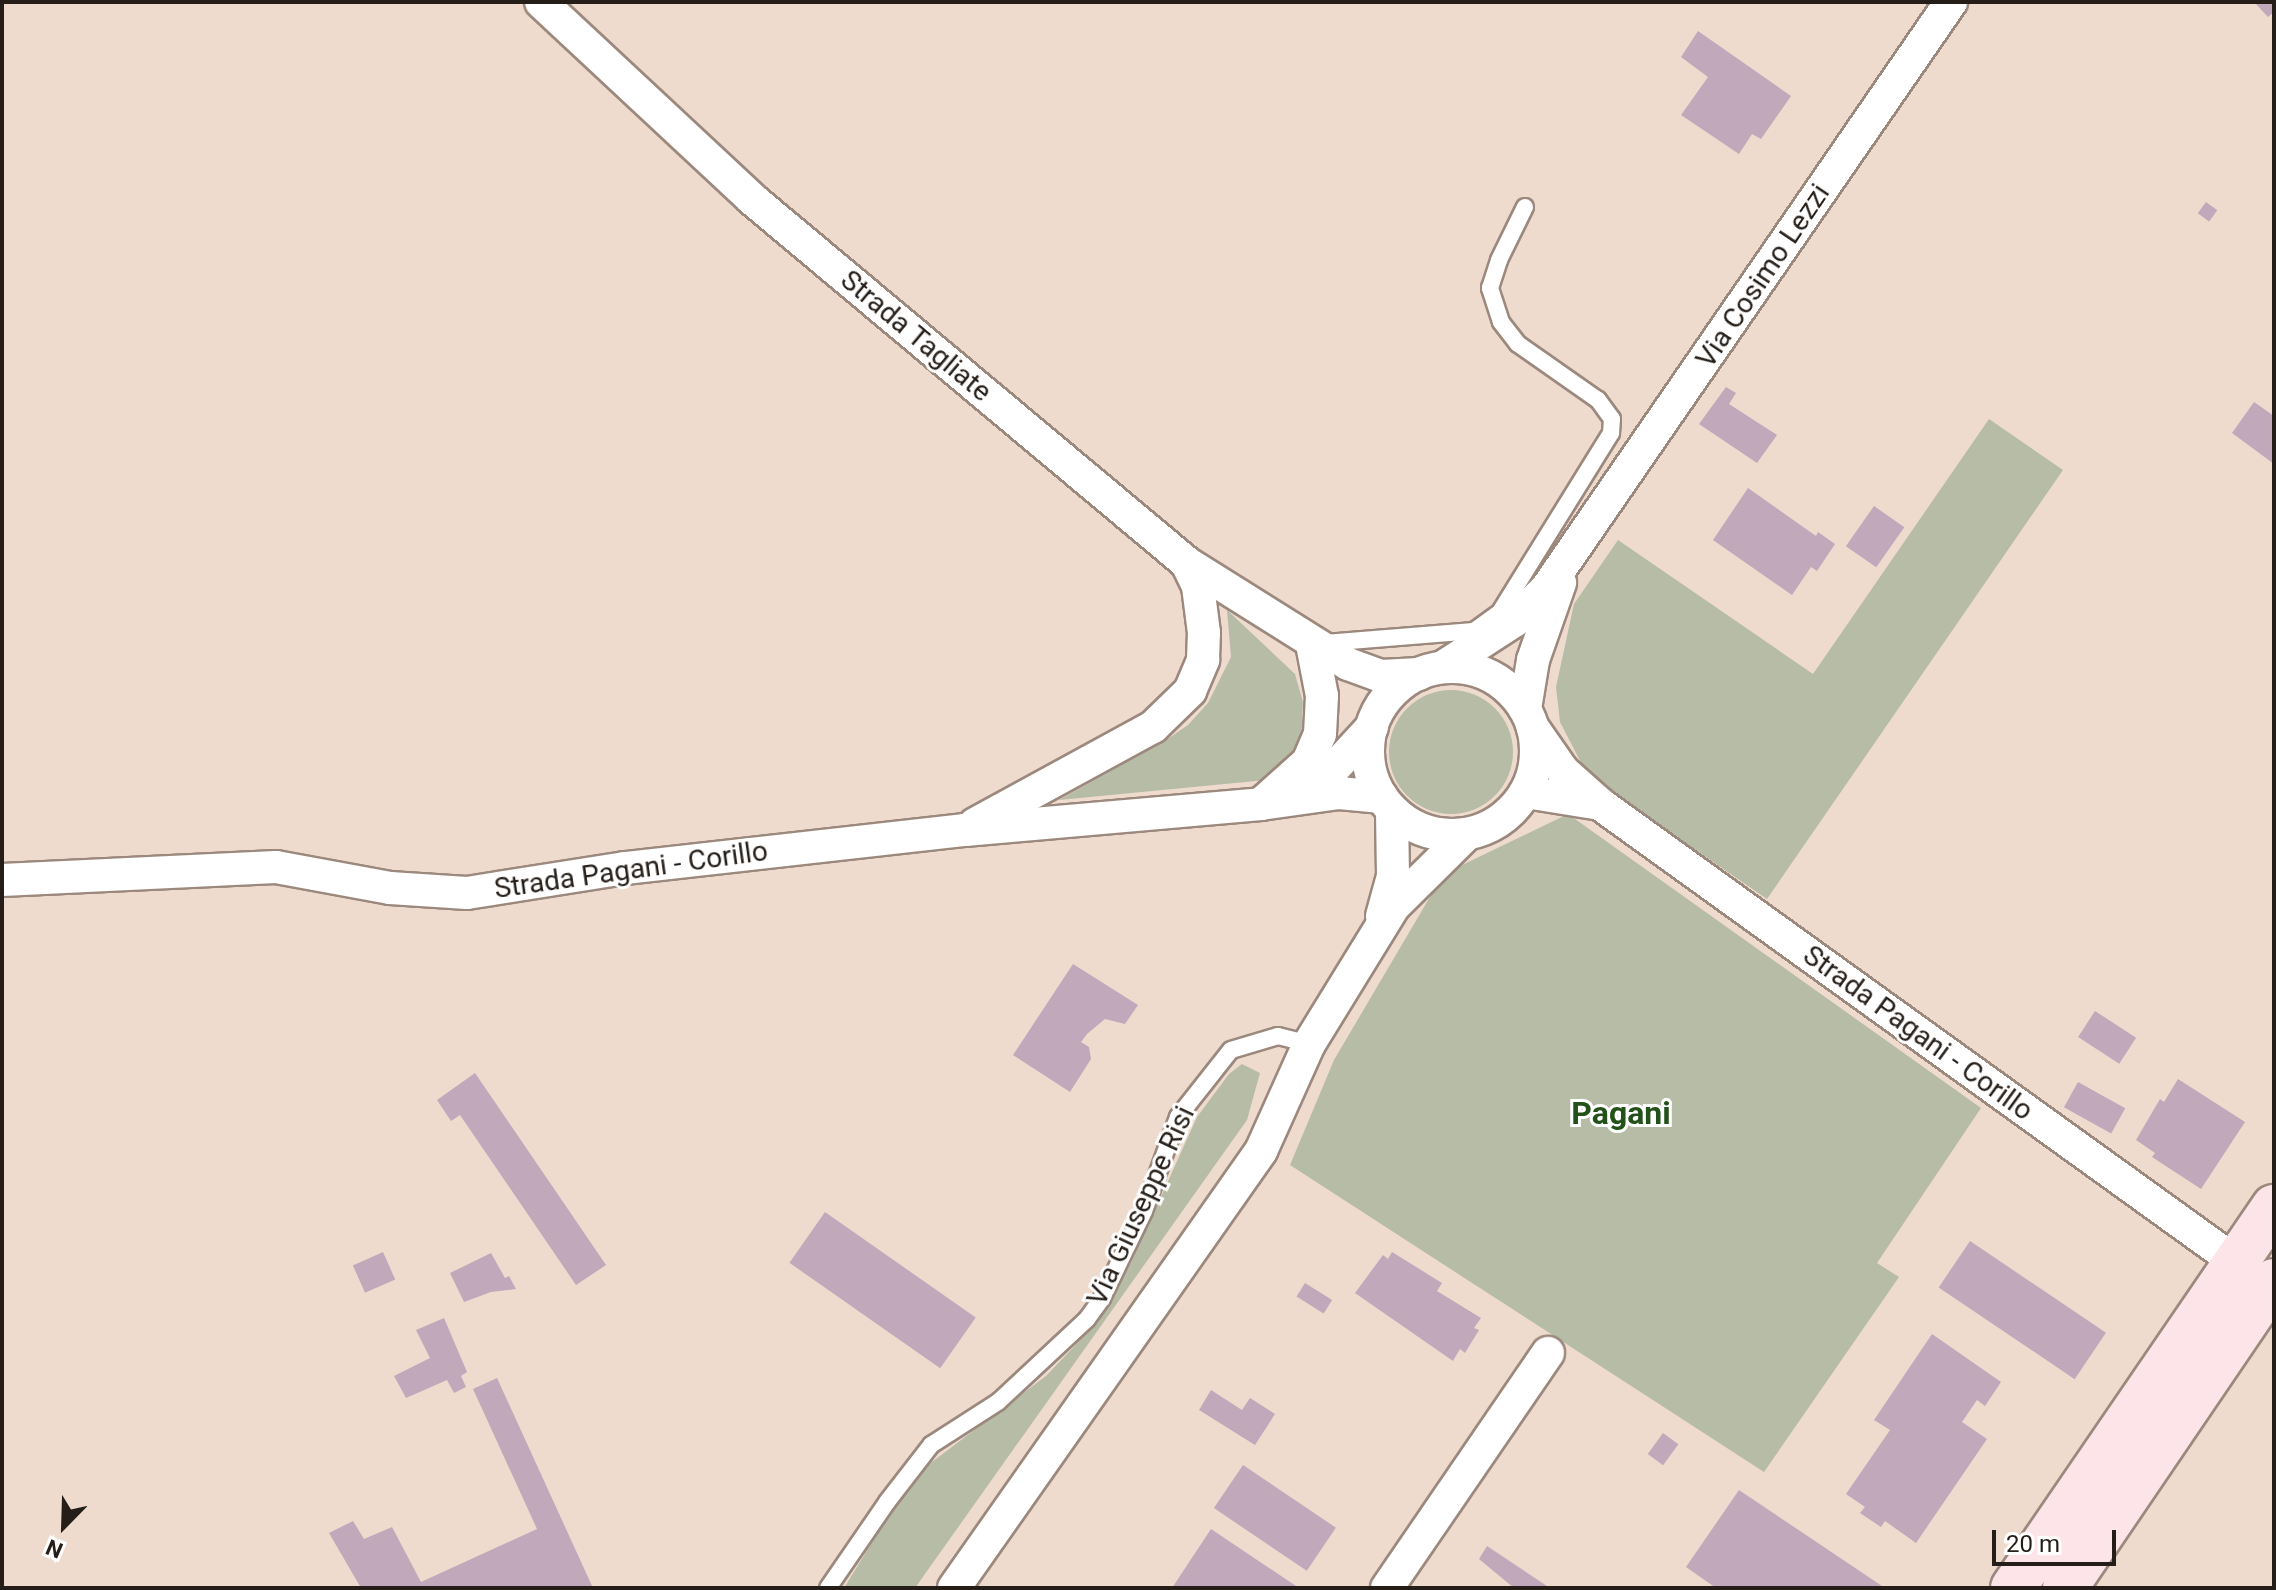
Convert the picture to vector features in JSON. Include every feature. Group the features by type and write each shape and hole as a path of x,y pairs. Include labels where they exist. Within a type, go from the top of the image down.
{"main road":[{"path":"2065,1588 2255,1271 2274,1207"},
{"path":"2013,1588 2255,1271"}],"street":[{"name":"Strada Tagliate","path":"541,2 752,199 1187,563 1348,664 1381,676 1431,671"},
{"name":"Via Cosimo Lezzi","path":"1431,671 1514,621 1547,588 1951,2"},
{"name":"Via Cosimo Lezzi","path":"1529,718 1533,660 1547,612 1574,550"},
{"path":"965,830 1153,727 1190,691 1203,660 1204,633 1198,586 1187,563"},
{"path":"1261,804 1308,762 1320,734 1322,696 1312,644"},
{"name":"Strada Pagani - Corillo","path":"1261,804 1325,778 1372,727 1390,695 1431,671 1467,669 1490,677 1510,690 1563,771 1600,804 2255,1271"},
{"name":"Strada Pagani - Corillo","path":"1372,727 1368,751 1371,775 1387,804 1414,826 1440,835 1467,834 1491,826 1510,812 1526,792 1534,772 1536,750 1529,718"},
{"name":"Strada Pagani - Corillo","path":"1526,792 1600,804"},
{"name":"Strada Pagani - Corillo","path":"2,880 276,867 390,888 467,893 625,868 965,830 1261,804 1339,793 1387,804"},
{"name":"Via Giuseppe Risi","path":"1377,931 1393,876 1387,804"},
{"name":"Via Giuseppe Risi","path":"954,1588 1261,1151 1309,1044 1377,931 1415,883 1467,834"},
{"path":"1387,1588 1548,1353"}],"lane":[{"path":"1312,644 1474,631 1500,612 1611,433 1612,419 1598,400 1518,344 1501,322 1490,288 1525,207"},
{"name":"Via Giuseppe Risi","path":"828,1588 931,1445 998,1402 1087,1319 1102,1298 1144,1211 1178,1117 1231,1050 1258,1039 1278,1036 1309,1044"}],"green space":[{"path":"1989,419 2063,470 1767,899 1588,776 1560,722 1556,687 1574,604 1618,540 1813,674"},
{"path":"1227,610 1295,674 1303,702 1302,727 1300,746 1291,768 1266,780 1059,800 1166,740 1188,725 1208,703 1231,657"},
{"path":"1451,690 1475,695 1495,708 1508,728 1513,752 1508,776 1495,796 1475,809 1451,814 1427,809 1407,796 1394,776 1389,752 1394,728 1407,708 1427,695"},
{"path":"1568,814 1981,1108 1877,1263 1899,1277 1764,1472 1290,1165 1334,1060 1437,885 1458,867"},
{"path":"1242,1064 1260,1073 1247,1120 915,1588 844,1588 898,1500 924,1468 1046,1376 1086,1334 1131,1263 1197,1117 1229,1074"}],"building":[{"path":"2254,2 2274,2 2274,12 2268,17"},
{"path":"1698,31 1791,96 1761,139 1752,134 1739,154 1681,115 1708,77 1681,57"},
{"path":"2206,202 2217,210 2209,222 2198,213"},
{"path":"1726,387 1736,393 1729,404 1777,435 1757,463 1699,424"},
{"path":"2254,402 2274,416 2274,464 2232,433"},
{"path":"1748,488 1816,536 1818,532 1835,544 1817,571 1811,567 1792,595 1713,540"},
{"path":"1874,506 1904,527 1876,567 1846,546"},
{"path":"1073,964 1138,1005 1125,1024 1105,1019 1087,1034 1081,1042 1089,1047 1091,1059 1070,1092 1013,1055"},
{"path":"2095,1011 2136,1038 2119,1064 2078,1037"},
{"path":"475,1073 606,1265 576,1285 460,1115 451,1121 437,1100"},
{"path":"2178,1079 2245,1122 2201,1189 2152,1157 2155,1153 2136,1140 2160,1099 2164,1102"},
{"path":"2078,1082 2125,1108 2111,1134 2064,1107"},
{"path":"825,1212 976,1318 940,1368 789,1263"},
{"path":"1970,1241 2106,1333 2075,1379 1939,1287"},
{"path":"383,1252 395,1279 365,1293 353,1265"},
{"path":"1392,1252 1442,1283 1437,1291 1481,1318 1474,1328 1479,1330 1465,1353 1460,1349 1453,1361 1355,1293 1383,1255 1388,1259"},
{"path":"491,1253 505,1278 509,1276 516,1289 491,1292 464,1302 450,1273"},
{"path":"1305,1283 1332,1300 1324,1314 1297,1297"},
{"path":"444,1318 467,1372 461,1376 466,1387 454,1393 447,1380 406,1398 394,1376 430,1358 416,1330"},
{"path":"1932,1334 2001,1382 1985,1406 1977,1400 1962,1422 1987,1439 1916,1543 1885,1521 1881,1527 1860,1513 1865,1507 1846,1494 1890,1430 1874,1420"},
{"path":"497,1378 593,1588 361,1588 329,1533 353,1521 364,1539 392,1527 421,1582 537,1529 473,1389"},
{"path":"1211,1390 1242,1410 1250,1398 1275,1414 1255,1445 1199,1410"},
{"path":"1663,1433 1678,1444 1663,1465 1648,1454"},
{"path":"1243,1465 1336,1528 1307,1571 1214,1508"},
{"path":"1739,1490 1885,1588 1716,1588 1686,1567"},
{"path":"1211,1529 1299,1588 1172,1588"},
{"path":"1487,1546 1550,1588 1514,1588 1479,1559"}],"district":[{"name":"Pagani","path":"1621,1113"}]}
